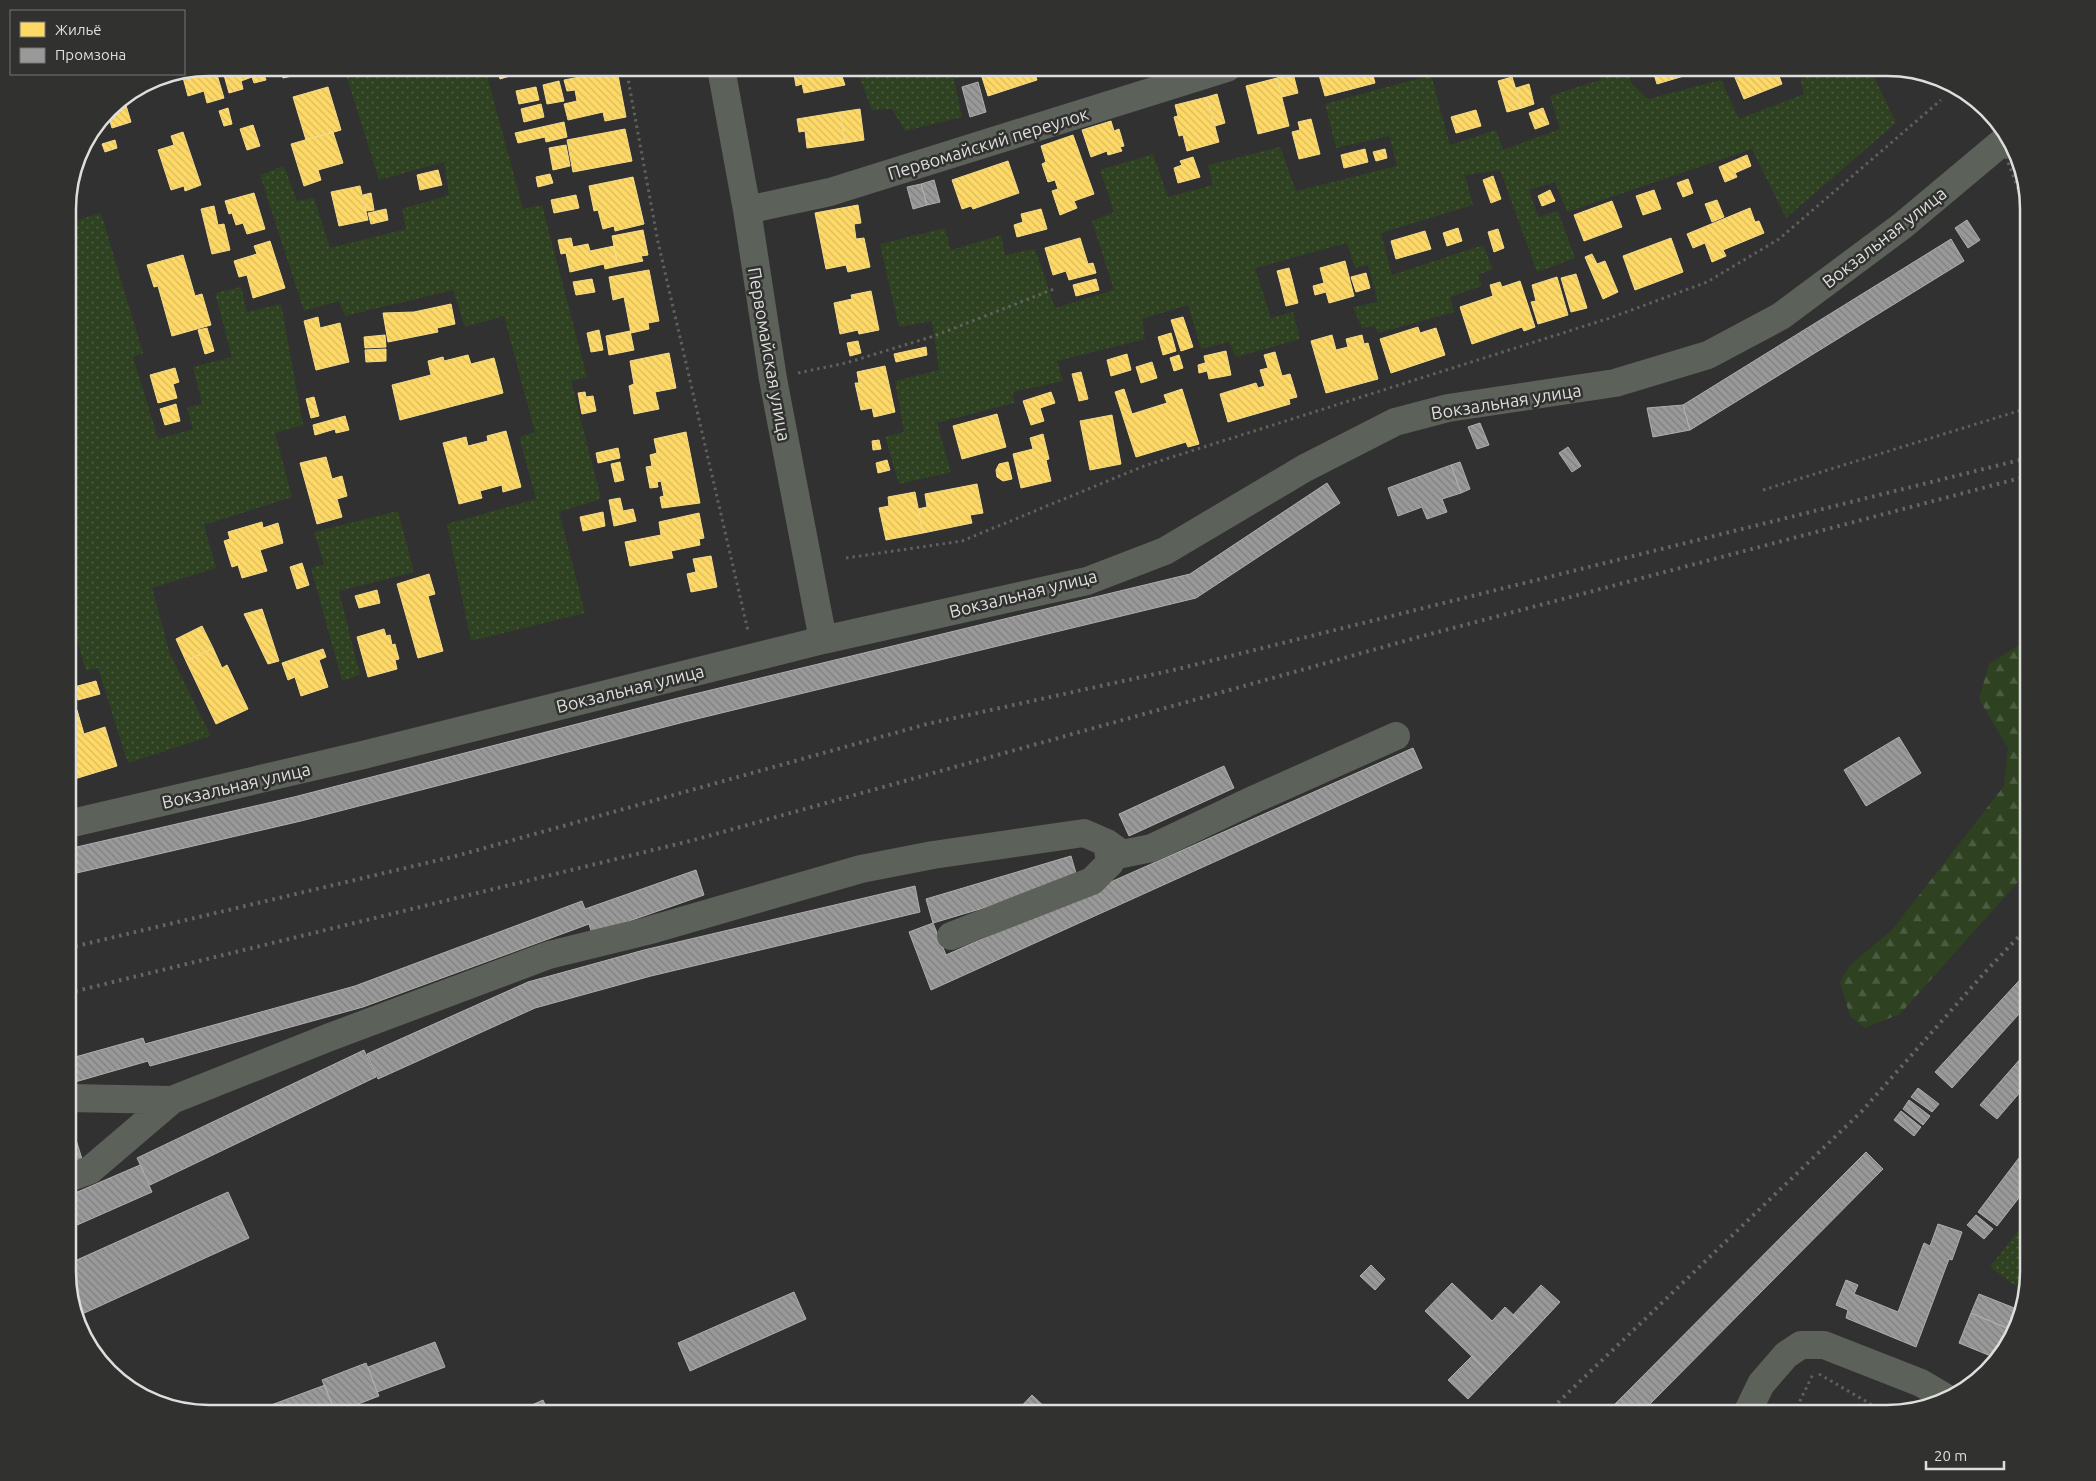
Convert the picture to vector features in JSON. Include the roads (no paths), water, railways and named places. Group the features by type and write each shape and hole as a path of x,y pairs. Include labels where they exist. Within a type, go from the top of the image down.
{"street":[{"name":"Первомайская улица","path":"722,76 747,210 773,379 822,640"},
{"name":"Первомайский переулок","path":"747,210 830,192 1201,76"},
{"name":"Вокзальная улица","path":"77,822 363,755 754,656 1087,581 1164,551 1305,468 1395,422 1448,408 1615,383 1708,355 1780,316 1902,226 2002,142"},
{"path":"77,1175 90,1170 172,1100 330,1036 549,955 647,931 861,868 933,855 1084,833 1107,843 1122,854 1152,848 1255,799 1396,736"},
{"path":"950,936 1092,881 1110,862 1107,843"},
{"path":"77,1098 172,1100"},
{"path":"1751,1405 1761,1384 1794,1350 1824,1344 1920,1383 1940,1394"}],"railway":[{"path":"77,946 456,856 927,724 1178,669 2020,460"},
{"path":"77,991 694,840 1419,637 2020,478"},
{"path":"1555,1405 1862,1111 2020,935"}]}
